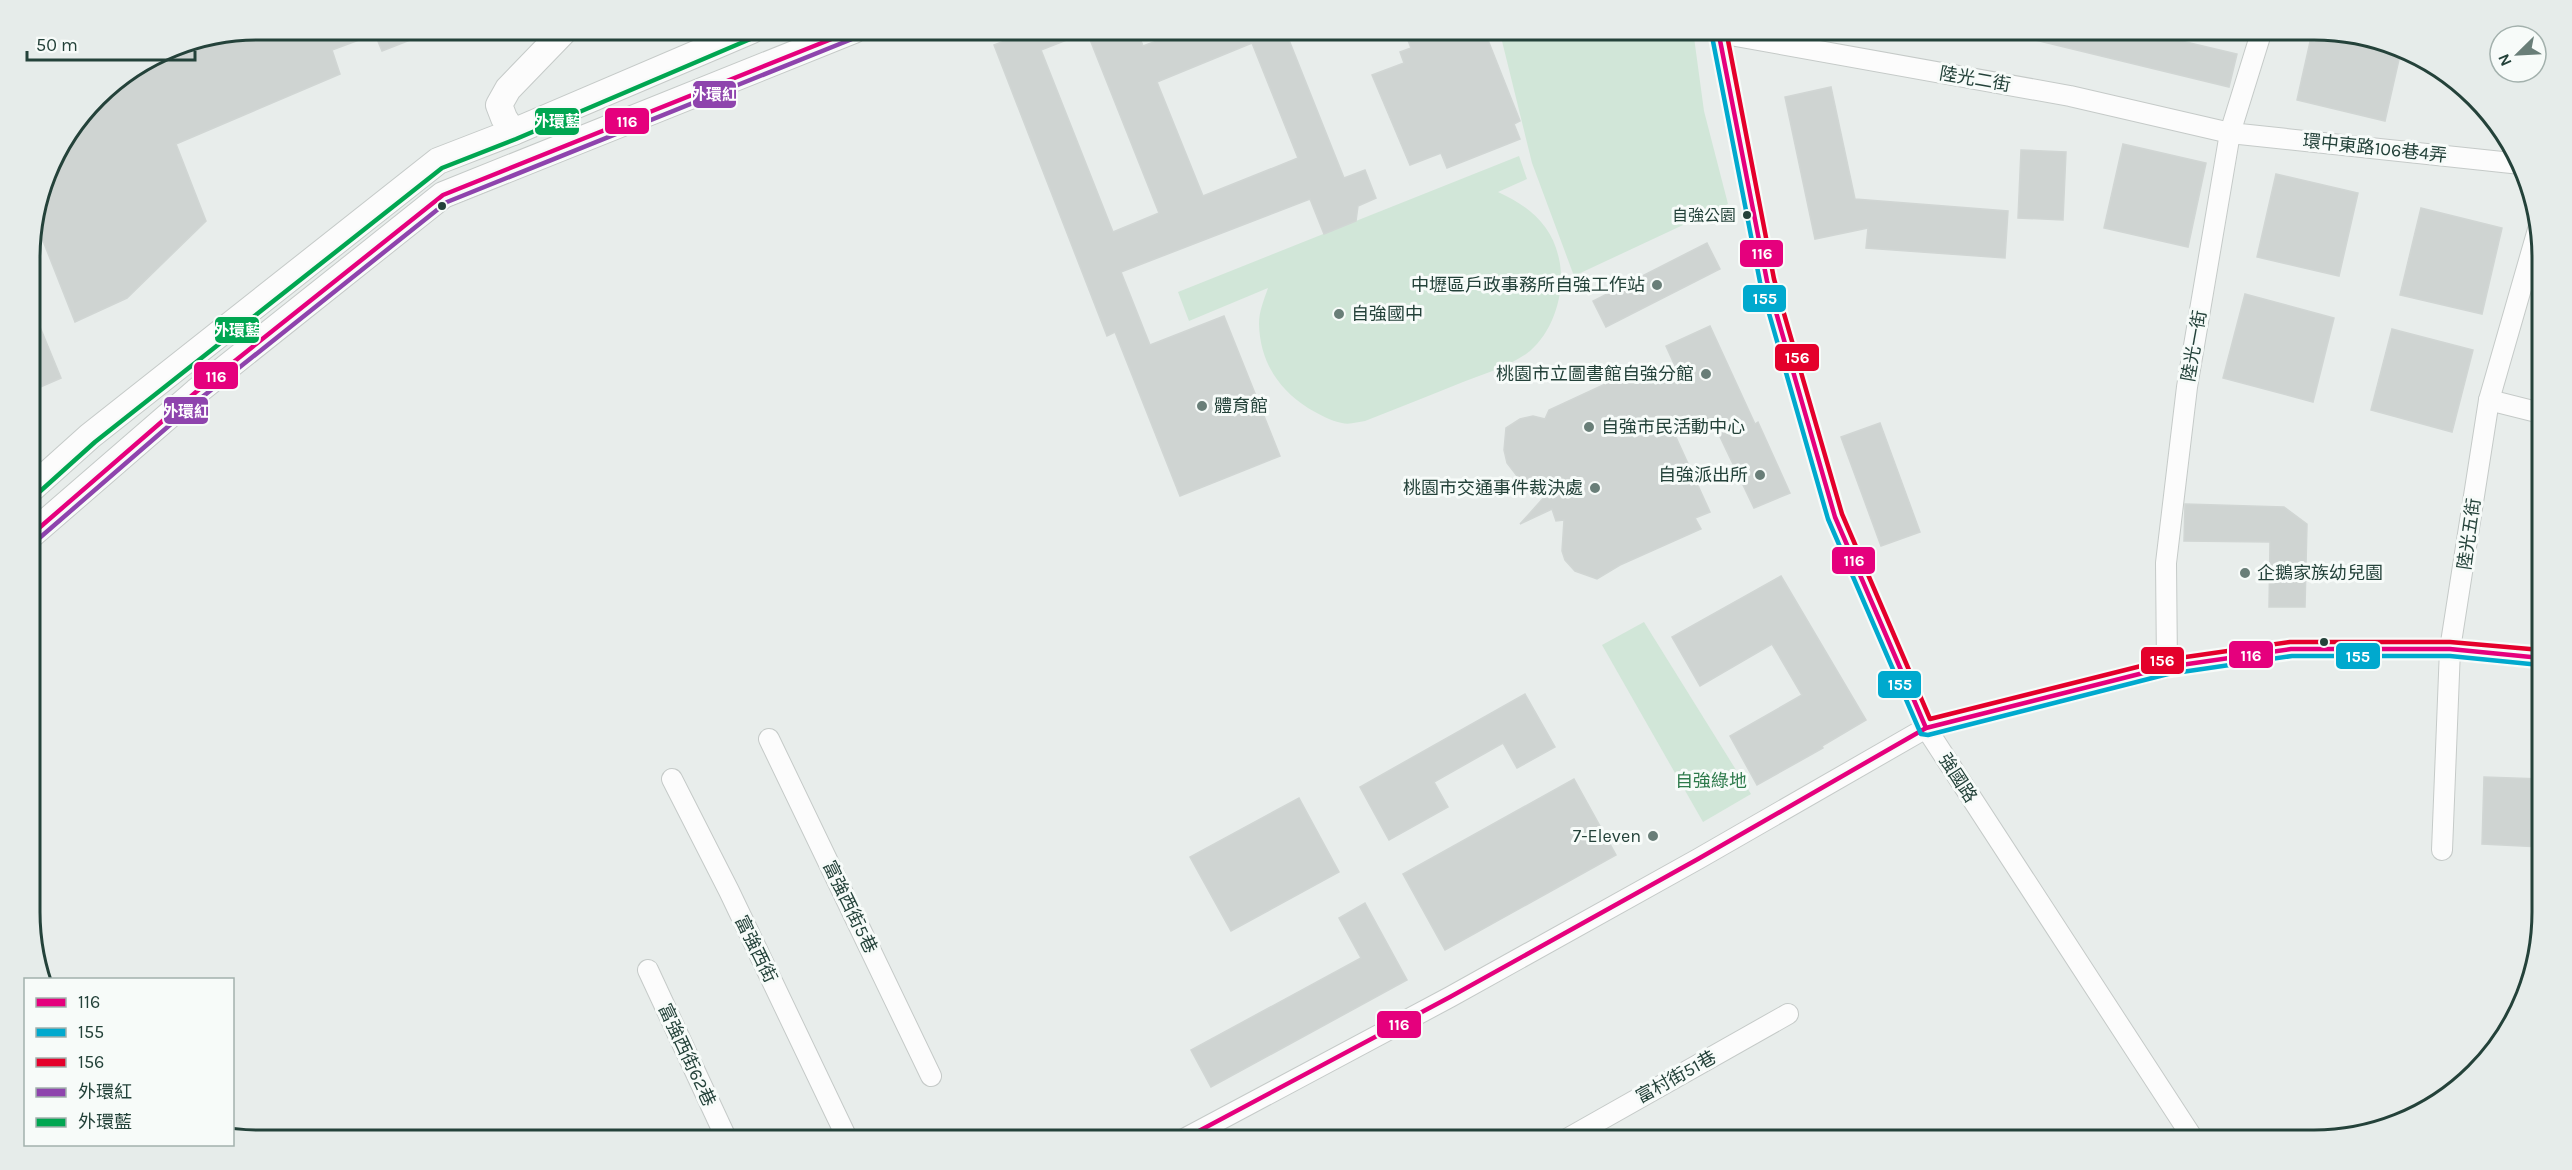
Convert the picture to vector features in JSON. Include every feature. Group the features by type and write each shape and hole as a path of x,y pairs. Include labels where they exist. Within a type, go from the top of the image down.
{"street":[{"path":"513,132 504,118 500,105 508,89 555,40"},
{"path":"40,481 90,436 438,161 513,132 729,40"},
{"path":"40,527 196,392 443,195 829,40"},
{"name":"強國路","path":"1720,40 1767,281 1835,517 1926,728 2187,1130"},
{"name":"陸光二街","path":"1762,40 2070,96 2230,133"},
{"name":"陸光一街","path":"2167,667 2167,552 2187,387 2230,133 2259,40"},
{"name":"環中東路106巷4弄","path":"2230,133 2509,163"},
{"name":"陸光五街","path":"2442,850 2450,649 2488,400 2532,251"},
{"path":"2488,400 2532,411"},
{"path":"1201,1130 1450,997 1926,728 2167,667 2291,649 2450,649 2532,657"},
{"name":"富強西街5巷","path":"769,739 931,1076"},
{"name":"富強西街","path":"672,779 729,891 843,1130"},
{"name":"富強西街62巷","path":"648,970 722,1130"},
{"name":"富村街51巷","path":"1582,1130 1788,1014"}],"green space":[{"name":"自強公園","path":"1502,40 1694,40 1704,111 1728,204 1574,276 1532,163"},
{"path":"1519,156 1527,179 1498,192 1521,204 1546,229 1557,251 1561,276 1558,301 1550,325 1535,346 1511,363 1365,421 1345,424 1308,408 1288,392 1273,373 1263,350 1259,324 1268,288 1189,321 1178,292"},
{"name":"自強綠地","path":"1644,622 1751,794 1703,822 1602,645"}],"building":[{"path":"258,40 359,40 332,50 340,74 176,144 206,221 127,298 75,322 42,237 42,230 52,188 63,162 77,137 104,104 149,70 175,57 202,48 230,42"},
{"path":"377,40 410,40 382,51"},
{"path":"1007,40 1067,40 1041,50 1113,232 1159,213 1090,40 1141,40 1143,46 1159,40 1289,40 1344,178 1365,170 1376,198 1358,206 1356,221 1324,234 1310,199 1121,272 1150,345 1224,316 1280,456 1180,496 1115,332 1107,336 994,45","holes":["1252,43 1298,158 1203,196 1157,82"]},
{"path":"1408,40 1488,40 1520,121 1514,124 1520,139 1447,168 1441,153 1410,165 1372,75 1404,63 1400,52 1411,48"},
{"path":"2035,40 2178,40 2237,54 2229,87"},
{"path":"2310,40 2342,42 2399,58 2385,121 2297,100"},
{"path":"1831,87 1855,199 2008,211 2005,258 1866,248 1868,228 1815,239 1785,97"},
{"path":"2123,144 2206,163 2188,247 2104,228"},
{"path":"2021,150 2066,152 2063,220 2018,218"},
{"path":"2276,174 2358,193 2339,276 2257,257"},
{"path":"2421,208 2502,228 2482,314 2400,295"},
{"name":"中壢區戶政事務所自強工作站","path":"1707,243 1720,269 1606,327 1593,301"},
{"path":"2245,294 2334,318 2313,402 2223,378"},
{"path":"1710,326 1755,424 1758,422 1790,493 1754,508 1711,418 1675,435 1710,512 1695,518 1701,529 1620,565 1597,579 1575,571 1565,560 1562,551 1564,520 1556,521 1552,509 1520,524 1547,494 1517,476 1507,463 1504,450 1506,428 1520,419 1533,416 1545,419 1549,410 1631,372 1634,384 1675,366 1666,346"},
{"path":"40,327 61,378 40,387"},
{"path":"2392,329 2473,350 2452,432 2371,410"},
{"path":"1880,423 1920,532 1881,546 1841,437"},
{"name":"企鵝家族幼兒園","path":"2185,504 2284,507 2307,524 2305,607 2269,607 2270,542 2184,541"},
{"path":"1781,576 1866,720 1822,746 1823,748 1757,785 1730,736 1802,695 1772,644 1700,686 1672,637"},
{"path":"1525,694 1555,747 1517,768 1503,743 1434,782 1448,807 1389,840 1360,787"},
{"path":"2484,777 2532,779 2532,846 2482,844"},
{"path":"1574,779 1616,855 1445,950 1403,874"},
{"path":"1299,798 1339,872 1231,931 1190,857"},
{"path":"1365,903 1407,980 1211,1087 1191,1050 1361,958 1339,918"}],"transit line":[{"name":"外環藍","path":"40,491 95,442 442,168 516,139 748,40"},
{"name":"116","path":"40,527 196,392 443,195 829,40"},
{"name":"外環紅","path":"40,538 201,398 447,202 850,40"},
{"name":"155","path":"1713,40 1760,282 1828,519 1921,734 1928,735 2168,674 2292,656 2450,656 2532,664"},
{"name":"116","path":"1720,40 1767,281 1835,517 1926,728"},
{"name":"156","path":"1728,40 1774,279 1842,514 1930,719 2165,660 2290,642 2450,642 2532,649"},
{"name":"116","path":"1201,1130 1450,997 1698,859 1926,728 2167,667 2291,649 2450,649 2532,657"}],"place":[{"name":"自強公園","path":"1747,215"},
{"name":"中壢區戶政事務所自強工作站","path":"1657,285"},
{"name":"自強國中","path":"1339,314"},
{"name":"桃園市立圖書館自強分館","path":"1706,374"},
{"name":"體育館","path":"1202,406"},
{"name":"自強市民活動中心","path":"1589,427"},
{"name":"自強派出所","path":"1760,475"},
{"name":"桃園市交通事件裁決處","path":"1595,488"},
{"name":"企鵝家族幼兒園","path":"2245,573"},
{"name":"7-Eleven","path":"1653,836"}]}
